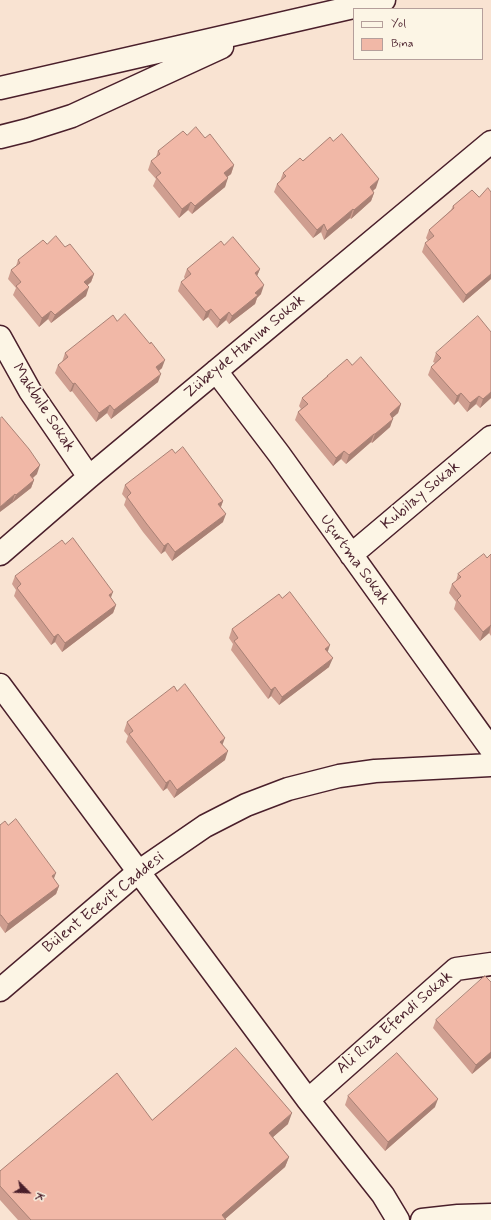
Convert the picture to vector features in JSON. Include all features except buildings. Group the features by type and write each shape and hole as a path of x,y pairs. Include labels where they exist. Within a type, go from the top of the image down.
{"street":[{"path":"0,88 384,0"},
{"path":"0,137 72,116 263,28"},
{"name":"Zübeyde Hanım Sokak","path":"0,554 491,142"},
{"name":"Makbule Sokak","path":"0,337 30,391 89,478"},
{"name":"Uçurtma Sokak","path":"216,372 279,454 491,749"},
{"name":"Kubilay Sokak","path":"351,555 491,437"},
{"path":"0,685 308,1100 383,1195 398,1220"},
{"name":"Bülent Ecevit Caddesi","path":"0,990 138,872 205,826 246,805 288,789 339,776 375,770 491,765"},
{"name":"Ali Rıza Efendi Sokak","path":"308,1100 456,969 491,964"},
{"path":"422,1220 491,1214"}]}
